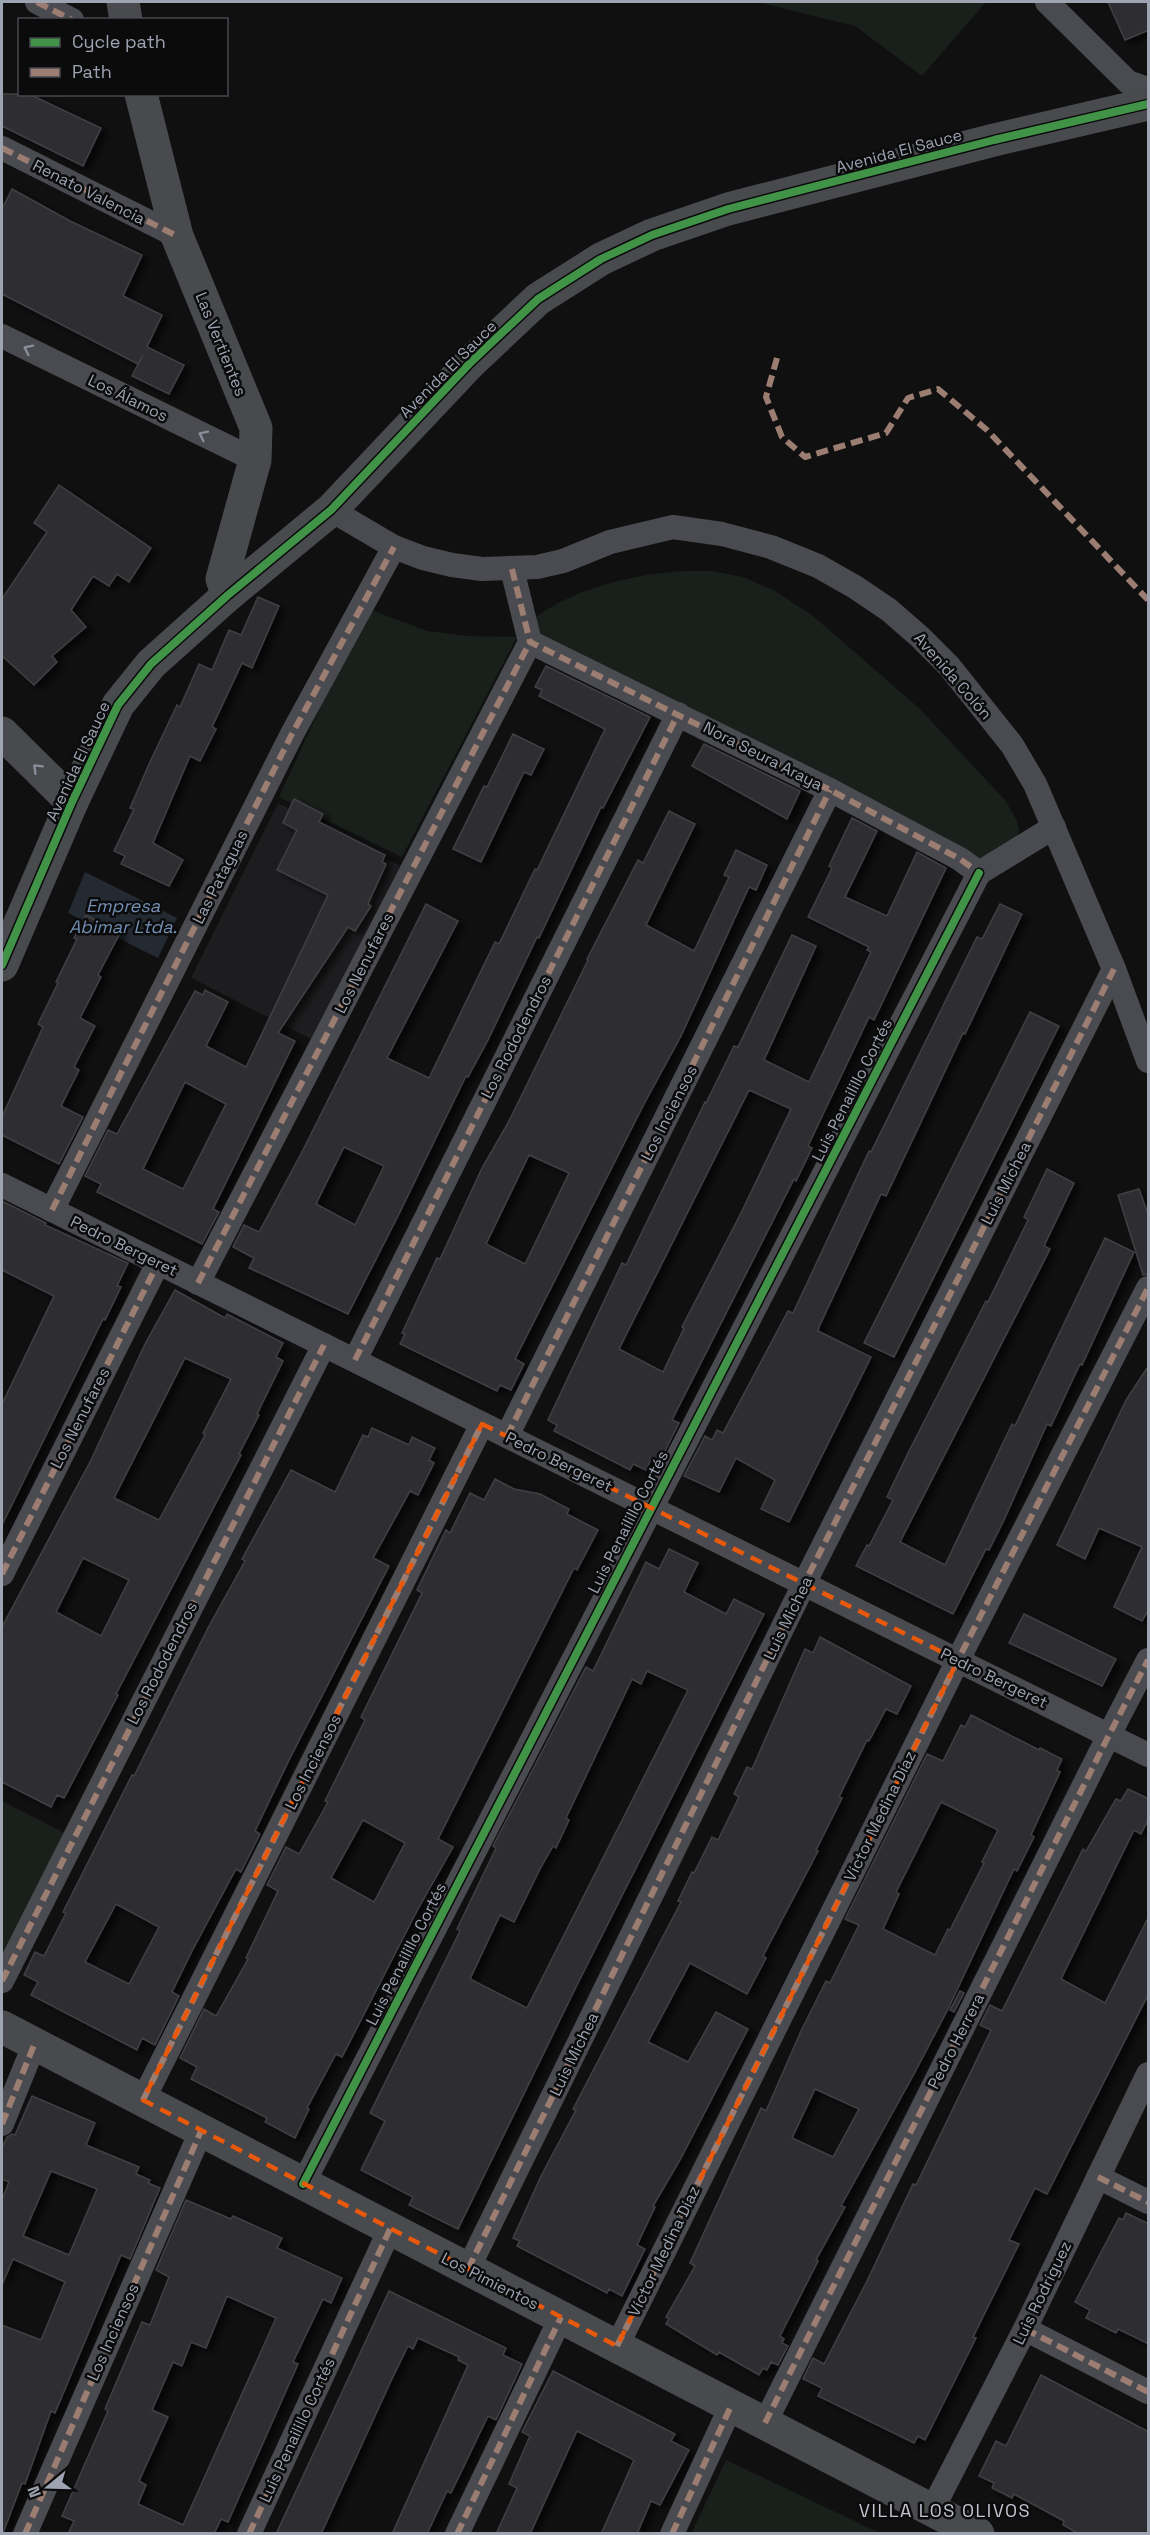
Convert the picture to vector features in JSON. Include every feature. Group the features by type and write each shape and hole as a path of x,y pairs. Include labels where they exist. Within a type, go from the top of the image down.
{"street":[{"path":"37,2 68,18"},
{"path":"123,2 126,18"},
{"path":"1047,2 1128,82 1149,89"},
{"name":"Las Vertientes","path":"142,96 177,236 256,428 255,460 222,579 228,595"},
{"name":"Avenida El Sauce","path":"2,965 72,802 118,705 151,664 228,595 331,510 471,362 538,299 601,259 652,236 728,209 994,140 1149,104"},
{"name":"Renato Valencia","path":"2,147 177,236"},
{"name":"Los Álamos","path":"2,336 255,460"},
{"name":"Avenida Colón","path":"331,510 394,547 423,558 452,565 512,569 563,561 610,542 672,527 747,540 818,566 855,587 889,610 949,666 1012,745 1035,784 1054,827 1114,969 1149,1061"},
{"name":"Las Pataguas","path":"52,1210 292,734 394,547"},
{"path":"512,569 530,642"},
{"name":"Nora Seura Araya","path":"530,642 830,790 960,859 979,873"},
{"name":"Los Nenufares","path":"198,1283 530,642"},
{"name":"Los Rododendros","path":"355,1360 678,714"},
{"path":"2,733 72,802"},
{"name":"Los Inciensos","path":"507,1436 830,790"},
{"path":"979,873 1054,827"},
{"name":"Luis Penailillo Cortés","path":"303,2184 979,873"},
{"name":"Luis Michea","path":"468,2269 804,1584 1114,969"},
{"name":"Pedro Bergeret","path":"2,1185 1149,1755"},
{"name":"Los Nenufares","path":"2,1574 158,1263"},
{"name":"Víctor Medina Díaz","path":"617,2346 958,1660 1149,1288"},
{"name":"Los Rododendros","path":"2,1982 324,1345"},
{"name":"Los Inciensos","path":"143,2100 482,1424"},
{"name":"Pedro Herrera","path":"765,2423 1109,1735 1149,1660"},
{"name":"Los Pimientos","path":"2,2027 978,2534"},
{"path":"2,2124 34,2044"},
{"name":"Luis Rodríguez","path":"932,2510 1025,2329 1149,2074"},
{"name":"Los Inciensos","path":"25,2534 201,2130"},
{"path":"1098,2176 1149,2202"},
{"name":"Luis Penailillo Cortés","path":"249,2534 390,2229"},
{"path":"457,2534 561,2317"},
{"path":"1025,2329 1149,2392"},
{"path":"672,2534 731,2406"}],"highlighted area":[{"path":"482,1424 958,1660 617,2346 143,2100"}],"shaded area":[{"path":"757,2 986,2 922,76 855,26"},
{"path":"682,571 713,571 743,577 775,591 813,616 919,708 1005,800 1017,821 1019,831 1015,843 981,859 968,856 544,641 533,619 549,608 585,591 623,580"},
{"path":"366,608 427,631 468,636 517,637 402,857 279,797"},
{"path":"278,803 400,866 313,1040 191,978"},
{"path":"2,1801 65,1833 2,1961"},
{"path":"726,2460 880,2533 692,2532"}],"water":[{"name":"Empresa Abimar Ltda.","path":"85,872 177,918 158,958 68,913"}],"building":[{"path":"1108,2 1149,2 1149,30 1125,40"},
{"path":"2,94 18,94 18,96 33,96 101,128 83,166 2,126"},
{"path":"12,189 70,221 142,255 123,296 162,315 147,347 184,365 169,394 132,376 143,355 138,364 2,294 2,209"},
{"path":"59,485 151,548 129,582 117,574 109,586 93,576 71,610 86,627 52,656 57,662 34,685 2,656 2,599 47,532 34,523"},
{"path":"258,597 279,606 252,668 242,663 212,727 216,729 200,761 190,756 153,843 183,860 169,886 121,864 125,856 114,851 134,809 130,808 149,764 177,705 180,707 199,664 212,670 229,630 241,635"},
{"path":"546,666 650,717 603,808 601,807 539,938 537,937 488,1040 468,1077 466,1076 348,1314 249,1268 254,1258 233,1247 244,1225 259,1232 303,1150 426,904 458,921 387,1058 429,1078 495,942 499,944 535,869 537,870 605,729 539,696 542,690 535,687","holes":["344,1147 384,1166 355,1225 316,1204"]},
{"path":"513,734 544,749 531,775 524,772 481,862 453,849"},
{"path":"704,744 800,791 787,819 692,766"},
{"path":"294,799 323,814 319,822 385,855 382,862 386,864 368,904 371,906 355,931 348,927 278,1033 295,1041 213,1209 219,1212 202,1244 97,1192 101,1184 85,1176 108,1130 117,1134 195,991 203,995 205,990 228,1002 206,1046 246,1067 328,895 277,870 297,830 283,823","holes":["185,1082 226,1104 183,1189 143,1169"]},
{"path":"669,811 695,824 646,925 694,951 729,877 724,875 736,850 767,865 756,890 749,887 681,1036 644,1104 515,1359 524,1364 511,1390 500,1385 497,1391 400,1344 405,1334 402,1333 437,1258 440,1259 482,1168 508,1123 587,959 638,860 643,863","holes":["529,1155 569,1173 525,1264 486,1244"]},
{"path":"852,818 877,831 845,897 887,916 917,852 946,868 874,1020 869,1017 808,1146 812,1148 796,1181 794,1179 672,1420 679,1423 659,1463 651,1459 646,1470 633,1464 630,1470 554,1431 557,1425 548,1420 622,1263 626,1265 705,1102 734,1046 738,1047 792,935 816,946 764,1060 809,1082 871,952 867,950 869,947 808,917 832,868 829,866","holes":["749,1090 791,1109 682,1327 684,1328 663,1372 619,1349"]},
{"path":"1000,904 1022,914 886,1196 881,1194 819,1327 818,1331 871,1357 789,1522 761,1509 775,1480 736,1458 719,1492 684,1476 705,1436 712,1440 717,1430 723,1433 788,1311 793,1313 869,1151 871,1152 977,937 982,939"},
{"path":"86,915 120,933 98,975 101,977 80,1018 95,1026 74,1067 79,1070 61,1106 83,1117 59,1164 2,1135 2,1117 43,1027 38,1024"},
{"path":"1030,1012 1059,1026 894,1357 864,1343"},
{"path":"1047,1169 1074,1183 1044,1246 1050,1249 900,1542 945,1565 1105,1238 1134,1252 1082,1365 1080,1364 1051,1426 1047,1424 1004,1520 989,1550 986,1549 953,1614 856,1566 893,1500 887,1497 908,1453 986,1301 988,1302 1028,1220 1024,1217"},
{"path":"1139,1189 1149,1217 1149,1274 1143,1275 1118,1195"},
{"path":"2,1201 46,1223 45,1225 128,1263 117,1286 121,1287 2,1525 2,1404 54,1296 2,1270"},
{"path":"175,1290 225,1318 227,1314 283,1343 276,1357 283,1361 239,1454 241,1455 116,1694 118,1695 64,1798 57,1795 51,1807 2,1782 2,1627 91,1460 145,1344","holes":["185,1358 231,1379 203,1433 205,1435 159,1520 114,1498","83,1558 129,1580 101,1636 56,1612"]},
{"path":"1149,1365 1149,1609 1142,1621 1114,1607 1142,1547 1099,1528 1085,1559 1057,1545 1126,1400"},
{"path":"372,1428 409,1445 412,1437 435,1448 429,1460 434,1463 418,1495 410,1491 373,1558 389,1566 289,1760 255,1831 260,1834 241,1872 236,1869 192,1951 172,1992 179,1996 155,2045 142,2038 137,2050 31,1995 38,1982 24,1975 35,1952 44,1956 66,1913 63,1912 132,1775 134,1776 209,1626 245,1561 242,1559 291,1470 335,1492 363,1435 368,1437","holes":["116,1904 159,1927 129,1984 85,1962"]},
{"path":"495,1479 514,1489 540,1494 569,1509 567,1514 598,1530 577,1570 574,1568 438,1839 453,1847 418,1909 342,2057 336,2054 307,2108 309,2109 295,2138 265,2122 267,2118 191,2079 197,2067 180,2058 204,2009 216,2016 248,1959 246,1958 278,1891 267,1885 286,1847 299,1854 328,1802 325,1801 365,1720 361,1717 422,1593 417,1590 446,1530 450,1533 470,1493 484,1500","holes":["363,1820 405,1843 374,1902 331,1878"]},
{"path":"669,1549 698,1563 684,1592 726,1614 734,1599 764,1614 575,1989 458,2229 409,2205 413,2197 361,2170 385,2121 370,2113 460,1931 457,1929 496,1848 493,1846 586,1667 593,1671 646,1562 659,1569","holes":["647,1671 688,1690 527,2008 470,1979 500,1915 514,1922 553,1846 556,1848 569,1820 566,1818 632,1679 641,1684"]},
{"path":"1024,1614 1116,1659 1102,1686 1009,1643"},
{"path":"820,1637 911,1686 897,1714 886,1709 869,1741 867,1740 839,1797 842,1798 816,1850 818,1851 763,1956 766,1958 747,1994 690,1963 648,2042 688,2062 716,2012 748,2029 680,2160 653,2206 655,2207 637,2245 645,2249 622,2296 609,2289 607,2293 517,2246 520,2241 513,2238 541,2176 576,2110 573,2109 681,1902 678,1901 692,1872 694,1873 712,1837 718,1840 739,1797 734,1794 747,1767 752,1769 805,1649 813,1653"},
{"path":"971,1715 1039,1750 1040,1748 1062,1759 1057,1770 1060,1772 1031,1835 1034,1837 1017,1871 1014,1869 948,2009 841,2206 845,2207 816,2260 818,2261 780,2336 784,2339 782,2343 788,2346 778,2365 771,2362 767,2370 763,2368 759,2375 719,2352 717,2355 666,2324 669,2319 666,2317 695,2266 690,2263 761,2108 766,2111 826,1981 830,1983 859,1925 845,1919 927,1754 943,1761 961,1725 965,1727","holes":["941,1802 998,1830 982,1862 984,1863 935,1955 883,1929 899,1894 896,1892","815,2089 859,2109 833,2157 792,2138"]},
{"path":"1128,1789 1149,1799 1149,1818 1141,1834 1134,1830 1061,1979 1105,2003 1149,1916 1149,1993 1047,2194 1035,2188 1009,2240 1019,2244 973,2337 976,2338 925,2440 918,2436 914,2443 818,2396 822,2388 803,2379 813,2358 824,2364 913,2184 916,2185 991,2030 980,2025 990,2005 1002,2011 1083,1849 1086,1851 1116,1799 1121,1801"},
{"path":"960,1991 964,1993 954,2012 950,2010"},
{"path":"32,2096 95,2123 86,2145 139,2167 136,2174 150,2180 148,2183 160,2188 130,2259 121,2255 55,2413 51,2411 25,2484 22,2483 2,2533 2,2325 41,2340 65,2282 13,2259 2,2285 2,2200 9,2182 2,2179 2,2148 7,2137 15,2135","holes":["51,2171 97,2189 69,2255 23,2236"]},
{"path":"186,2200 231,2219 233,2216 282,2238 277,2248 342,2278 331,2303 323,2299 293,2362 298,2364 228,2522 221,2519 214,2534 68,2534 74,2521 62,2516 108,2411 105,2409 142,2322 150,2325 169,2277 156,2270","holes":["227,2296 276,2318 183,2525 138,2504 146,2485 139,2481 168,2417 152,2410 173,2362 182,2366 191,2342 206,2348"]},
{"path":"1126,2213 1149,2224 1149,2344 1118,2329 1116,2333 1086,2318 1090,2310 1075,2302 1119,2218 1123,2220"},
{"path":"389,2291 506,2348 503,2355 522,2364 496,2420 488,2416 451,2493 447,2491 427,2534 392,2534 468,2365 458,2360 459,2357 418,2338 413,2349 408,2346 321,2534 276,2534"},
{"path":"553,2371 675,2434 671,2441 689,2450 660,2505 651,2501 637,2534 601,2534 634,2460 577,2431 530,2534 496,2534 517,2488 509,2484 530,2436 522,2432"},
{"path":"1041,2375 1149,2432 1149,2534 1079,2534 1063,2525 1064,2521 1014,2494 1012,2498 992,2488 994,2483 979,2476 996,2441 1006,2446"}],"marked path":[{"path":"37,2 68,18"},
{"path":"2,148 177,236"},
{"path":"777,358 766,397 782,437 805,457 886,433 908,398 938,389 987,430 1148,600"},
{"path":"52,1210 292,734 394,547"},
{"path":"512,569 530,642 830,790 960,859 979,873 977,877"},
{"path":"198,1283 530,642"},
{"path":"355,1360 678,714"},
{"path":"507,1436 830,790"},
{"path":"468,2269 804,1584 1114,969"},
{"path":"2,1574 158,1263"},
{"path":"617,2346 958,1660 1148,1288"},
{"path":"2,1981 324,1345"},
{"path":"143,2100 482,1424"},
{"path":"765,2423 1148,1660"},
{"path":"2,2124 34,2045"},
{"path":"25,2534 201,2131"},
{"path":"1098,2177 1148,2202"},
{"path":"249,2534 390,2229"},
{"path":"457,2534 561,2317"},
{"path":"1025,2329 1148,2392"},
{"path":"672,2534 731,2406"}],"cycle path":[{"path":"2,965 72,802 118,705 151,664 228,595 331,510 471,362 538,299 601,259 652,235 728,209 994,140 1148,104"},
{"path":"303,2184 979,873"}],"district":[{"name":"VILLA LOS OLIVOS","path":"945,2510"}]}
